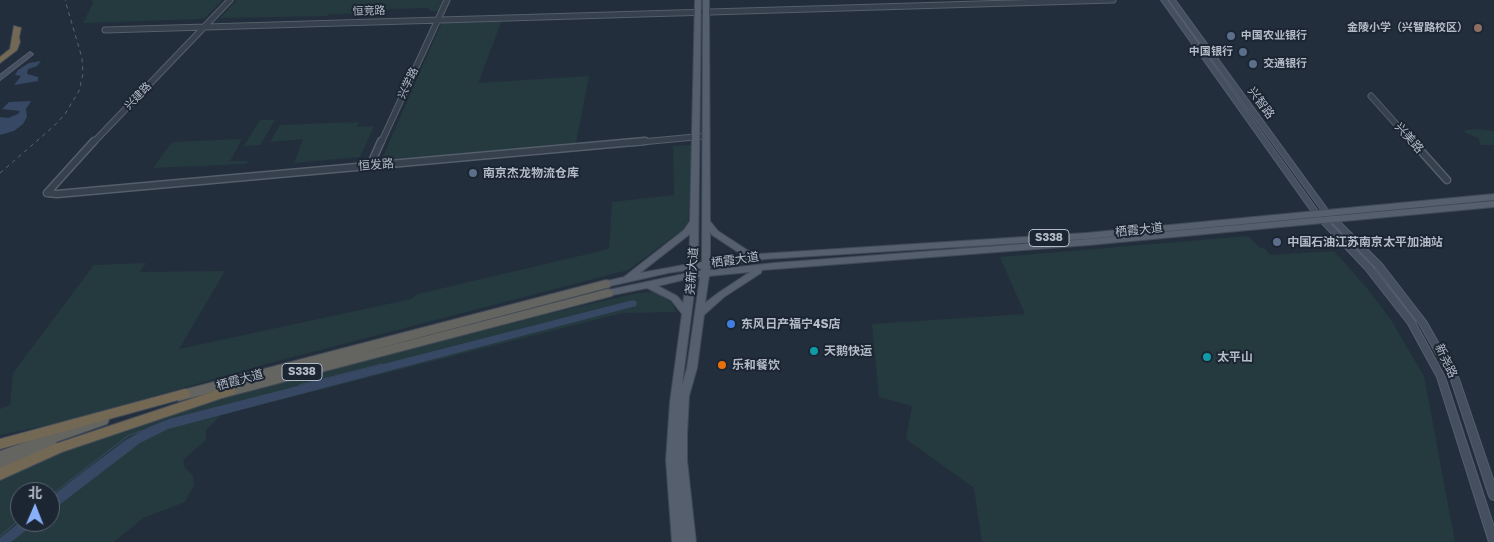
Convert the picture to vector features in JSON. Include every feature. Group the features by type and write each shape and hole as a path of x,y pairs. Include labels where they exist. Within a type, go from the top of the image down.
{"highway":[{"path":"0,62 13,50 16,42 17,28"},
{"name":"栖霞大道","path":"0,464 147,414 607,289"},
{"name":"栖霞大道","path":"0,456 75,429 185,394 607,289"},
{"path":"0,474 42,454 230,391"},
{"path":"0,444 185,394"}],"main road":[{"name":"尧新大道","path":"698,0 702,12"},
{"name":"尧新大道","path":"678,542 674,513 672,452 675,402 693,271 694,222 700,137 702,12 706,0"},
{"name":"兴智路","path":"1164,0 1316,213"},
{"name":"兴智路","path":"1172,0 1327,217"},
{"path":"0,78 30,54"},
{"name":"尧新大道","path":"690,542 682,460 682,434 684,396 692,368 706,269 707,221 700,137"},
{"name":"栖霞大道","path":"706,269 774,266 1089,242 1494,197"},
{"name":"栖霞大道","path":"607,289 626,279 706,269 765,256 1086,236 1316,213 1327,217 1494,204"},
{"name":"新尧路","path":"1327,217 1379,266 1423,323 1440,351 1455,379 1494,496"},
{"name":"新尧路","path":"1327,217 1411,322 1427,349 1441,377 1494,542"},
{"path":"707,221 715,233 744,252 765,256"},
{"path":"626,279 687,232 694,222"},
{"path":"700,313 745,277 774,266"},
{"name":"栖霞大道","path":"607,289 647,284 693,271"},
{"path":"647,284 674,298 686,313"}],"street":[{"name":"兴建路","path":"47,193 97,138 230,0"},
{"name":"兴学路","path":"370,166 447,0"},
{"name":"恒竞路","path":"106,30 1113,0"},
{"name":"兴美路","path":"1371,96 1447,180"},
{"name":"恒发路","path":"47,193 57,194 700,137"}],"green space":[{"path":"92,0 222,0 205,18 200,19 83,23 93,3"},
{"path":"237,0 446,0 441,11 431,11 428,8 389,9 382,13 329,14 327,16 220,18"},
{"path":"502,20 478,83 589,76 576,143 381,161 442,22"},
{"path":"260,120 275,120 260,145 244,146"},
{"path":"359,122 357,127 374,126 360,157 294,163 303,139 270,142 280,125"},
{"path":"1477,129 1494,131 1494,145 1481,145 1478,138 1464,132"},
{"path":"242,139 230,161 250,161 245,164 153,168 172,142"},
{"path":"691,145 689,220 685,228 628,270 270,363 67,421 0,435 0,409 10,405 13,373 94,265 146,263 140,272 225,271 179,349 411,299 418,294 609,249 612,202 674,195 673,146"},
{"path":"1248,236 1270,255 1334,251 1367,288 1391,320 1424,376 1455,542 982,542 974,488 906,439 912,406 879,397 872,324 1025,314 1000,257"},
{"path":"655,292 672,303 676,312 622,313 221,415 206,430 206,440 183,460 185,468 193,476 194,485 185,502 143,518 114,542 0,542 0,479 52,454 243,391 638,293"}],"water":[{"path":"41,61 37,66 28,69 27,74 38,77 38,81 14,85 21,76 15,75 18,70 29,63"},
{"path":"31,101 26,109 27,117 23,124 14,131 0,135 0,117 8,118 18,114 20,111 2,109 9,102"},
{"path":"633,300 637,302 636,306 168,429 140,443 60,504 60,490 126,440 149,427 169,419"},
{"path":"10,530 10,532 24,532 11,542 0,542 0,538"}],"waterway":[{"path":"299,385 382,364"},
{"path":"60,488 129,435 144,430"},
{"path":"0,536 10,528"}],"railway":[{"path":"0,173 54,126 65,114 79,91 83,74 82,58 65,0"}],"place":[{"name":"金陵小学（兴智路校区）","path":"1478,28"},
{"name":"中国农业银行","path":"1231,36"},
{"name":"中国银行","path":"1243,52"},
{"name":"交通银行","path":"1253,64"},
{"name":"南京杰龙物流仓库","path":"473,173"},
{"name":"中国石油江苏南京太平加油站","path":"1277,242"},
{"name":"东风日产福宁4S店","path":"731,324"},
{"name":"天鹅快运","path":"814,351"},
{"name":"太平山","path":"1207,357"},
{"name":"乐和餐饮","path":"722,365"}]}
